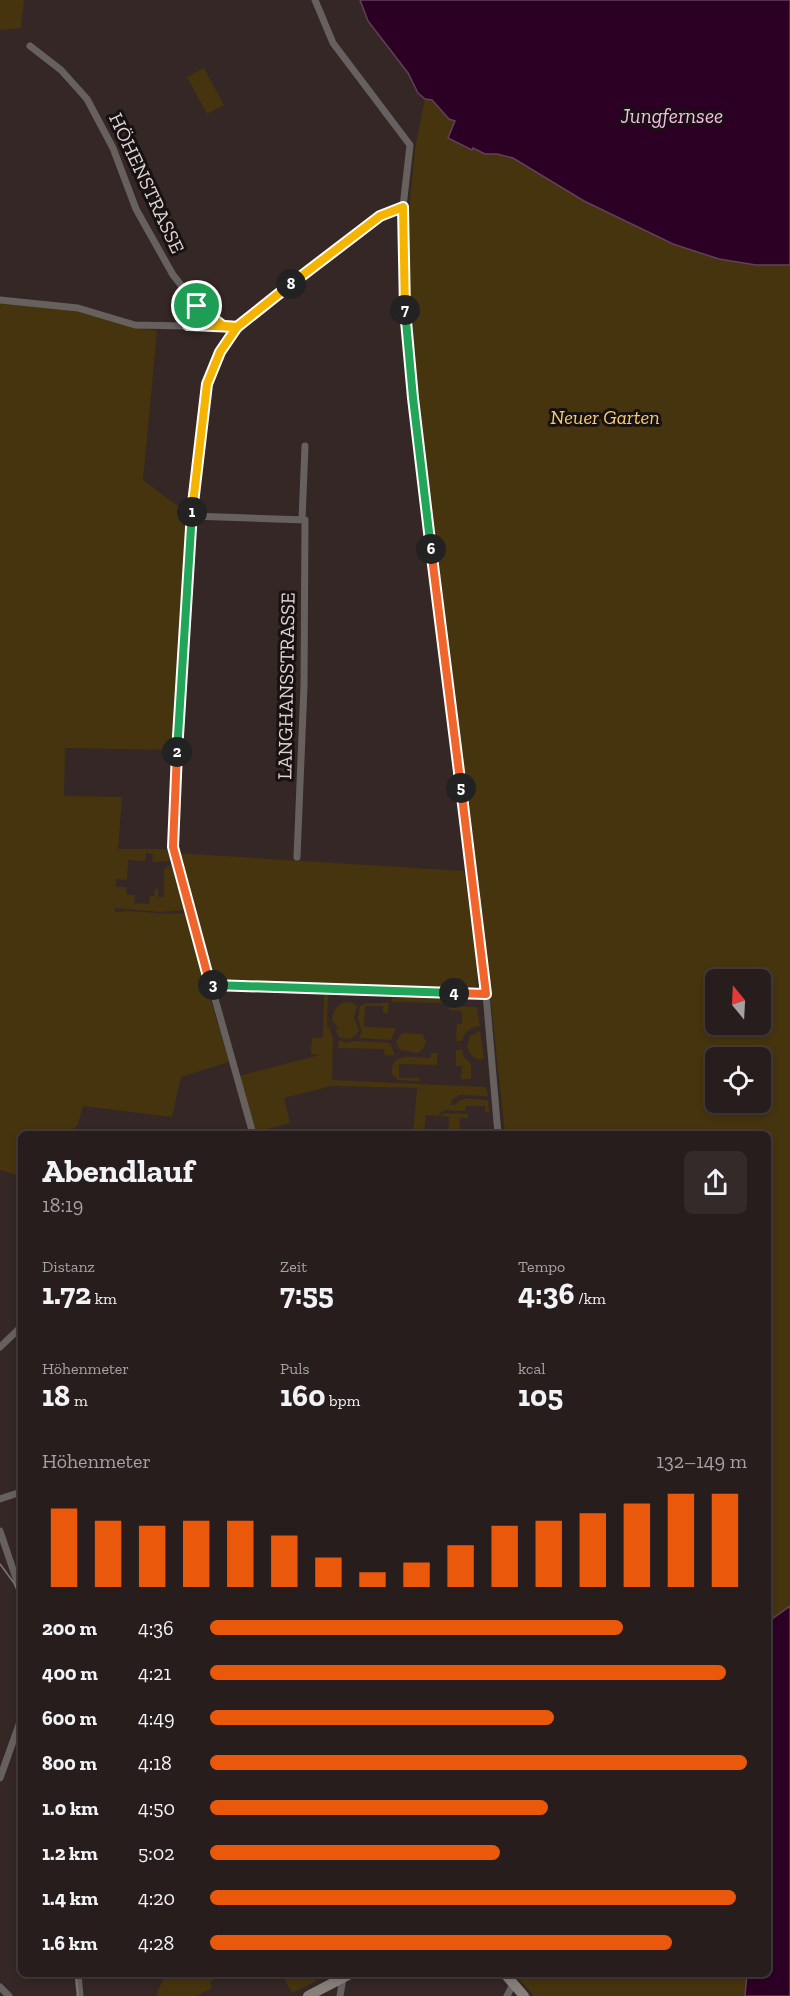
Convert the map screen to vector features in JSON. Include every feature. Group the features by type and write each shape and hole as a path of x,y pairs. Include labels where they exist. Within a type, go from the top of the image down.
{"street":[{"path":"315,0 333,43 410,145 403,207 406,323 413,398 486,994 498,1131"},
{"name":"HÖHENSTRASSE","path":"30,46 61,70 87,99 113,148 136,209 173,275 197,306 223,326"},
{"path":"252,1131 173,847 181,668 192,516 207,384 220,352 237,327 380,216 403,207"},
{"path":"0,300 78,308 135,325 237,327"},
{"path":"188,325 197,306"},
{"name":"LANGHANSSTRASSE","path":"297,857 304,686 305,520 302,520 305,446"},
{"path":"192,516 302,520"},
{"path":"210,984 486,994"},
{"path":"0,1347 18,1330"},
{"path":"0,1499 18,1493"},
{"path":"0,1531 18,1584"},
{"path":"0,1778 18,1727"},
{"path":"78,1977 80,1996"},
{"path":"308,1996 344,1977"},
{"path":"340,1996 347,1977"},
{"path":"507,1977 524,1996"},
{"path":"507,1996 513,1984"},
{"path":"0,1987 9,1996"}],"green space":[{"path":"0,0 24,0 21,28 0,30"},
{"path":"204,68 224,105 207,114 187,77"},
{"name":"Neuer Garten","path":"425,99 430,100 455,121 448,138 486,154 513,158 584,201 673,244 719,259 756,265 790,265 790,1606 771,1620 771,1131 505,1131 490,993 414,393 409,210 415,149"},
{"path":"0,302 78,310 157,331 143,480 187,513 173,750 65,748 64,796 122,797 118,849 167,849 171,861 152,862 153,854 146,853 145,861 128,860 127,880 116,879 116,887 126,887 127,895 135,895 134,903 149,904 150,896 154,896 155,889 158,889 158,897 164,897 164,869 172,865 184,910 160,912 114,908 116,912 185,913 229,1062 181,1077 172,1117 83,1106 78,1124 72,1131 18,1131 18,1175 0,1170"},
{"path":"174,853 464,871 478,971 476,989 213,980"},
{"path":"324,994 328,994 327,1024 333,1037 332,1080 486,1087 488,1096 460,1095 452,1099 451,1105 465,1099 488,1100 489,1112 485,1112 485,1106 466,1106 465,1111 444,1110 438,1116 426,1115 424,1131 413,1131 417,1088 331,1086 284,1098 290,1123 256,1131 239,1076 320,1055 311,1054 312,1038 323,1038"},
{"path":"392,997 446,999 446,1003 392,1002"},
{"path":"346,1002 357,1006 354,1018 359,1030 353,1037 347,1039 338,1036 336,1030 338,1029 332,1020 336,1008"},
{"path":"367,1003 389,1003 388,1013 383,1013 383,1006 365,1006 364,1027 396,1028 391,1040 359,1038 362,1032 358,1018 360,1006"},
{"path":"449,1006 477,1007 480,1026 468,1030 462,1041 456,1041 457,1024 462,1024 462,1011 449,1010"},
{"path":"480,1031 484,1059 477,1059 471,1055 467,1047 470,1036"},
{"path":"402,1033 422,1034 426,1041 424,1048 418,1053 400,1050 396,1042"},
{"path":"339,1040 346,1043 353,1041 390,1043 395,1055 385,1056 384,1049 338,1048"},
{"path":"456,1050 462,1050 464,1057 471,1064 471,1079 461,1079 462,1066 456,1066"},
{"path":"431,1053 437,1053 437,1065 399,1064 399,1078 419,1078 419,1081 398,1080 392,1074 392,1067 398,1059 428,1058 431,1057"},
{"path":"443,1113 468,1114 468,1118 460,1118 459,1131 448,1131 449,1117 441,1116"},
{"path":"164,1977 219,1977 210,1982 212,1988 197,1996 156,1996"},
{"path":"283,1977 314,1977 316,1981 292,1993"},
{"path":"518,1977 747,1977 745,1996 534,1996"}],"water":[{"name":"Jungfernsee","path":"360,0 790,0 790,265 756,265 719,259 673,244 584,201 513,158 485,154 473,148 472,150 448,138 455,121 449,119 432,100 425,99 418,93 408,73 368,21"},
{"path":"790,1606 790,1996 745,1996 747,1977 771,1977 771,1620"}],"tram line":[{"path":"0,1564 18,1592"},
{"path":"76,1977 78,1996"}],"route":[{"path":"197,306 188,325 237,327 380,216 403,207 406,323 413,398 486,994 210,984 172,840 191,530 205,395 220,352 227,338 237,327 223,326 197,306"}]}
